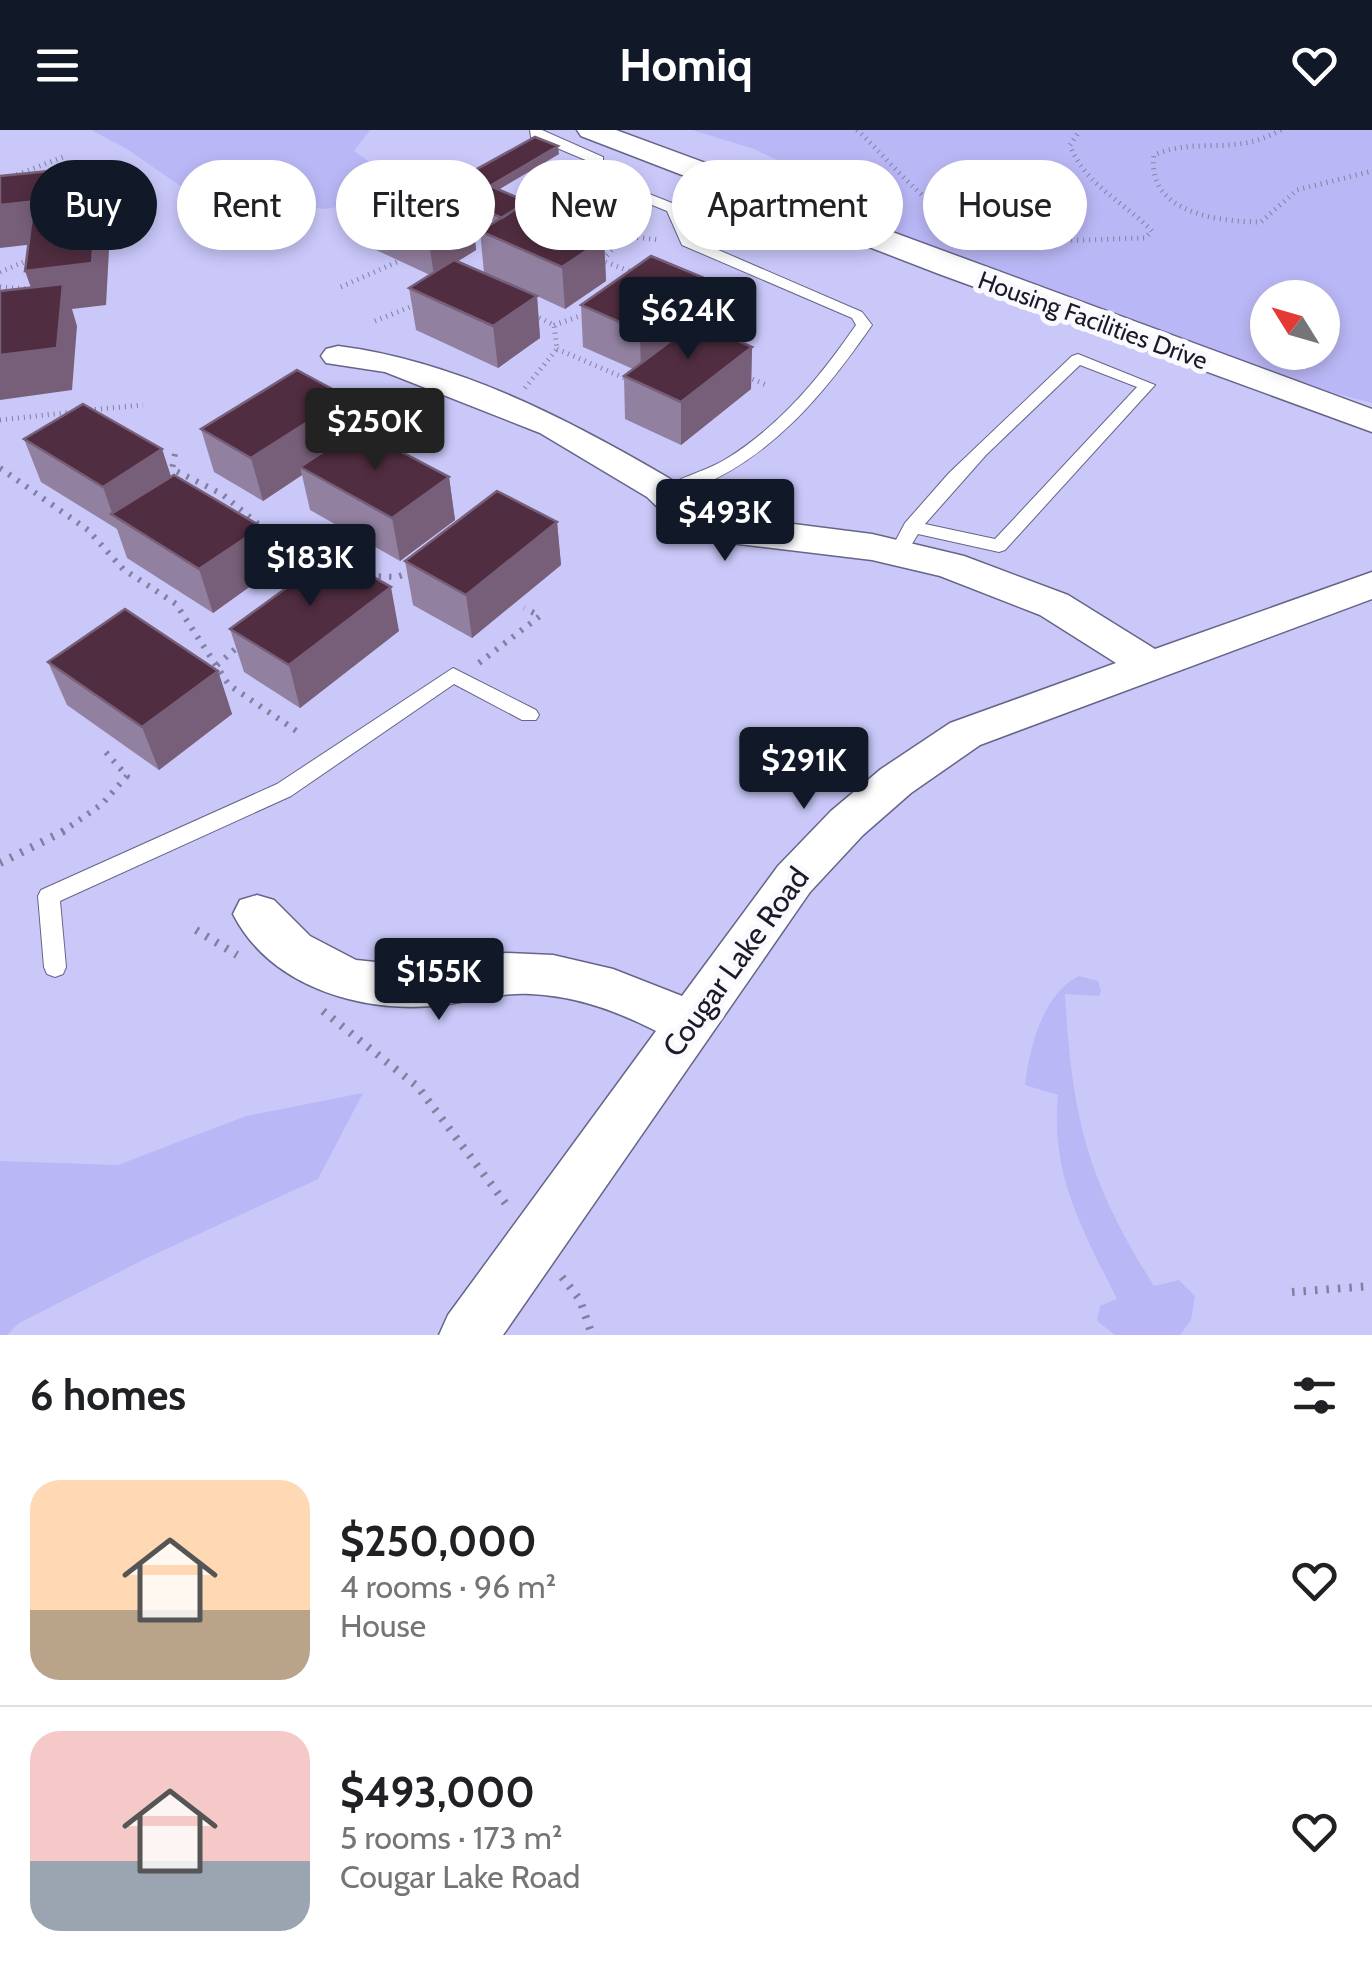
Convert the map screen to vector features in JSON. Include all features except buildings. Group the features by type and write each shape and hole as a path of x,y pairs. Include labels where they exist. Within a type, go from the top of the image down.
{"street":[{"name":"Housing Facilities Drive","path":"592,130 672,162"},
{"name":"Housing Facilities Drive","path":"903,249 1372,421"},
{"path":"338,356 392,363 439,384 510,407 607,455 703,523 730,531 904,540 1054,605 1150,665"},
{"name":"Cougar Lake Road","path":"468,1335 794,878 846,822 896,781 965,734 1372,586"},
{"path":"251,937 278,941 303,960 340,977 381,986 433,985 473,976 527,973 580,978 630,993 690,1024"}],"lane":[{"path":"536,130 536,134 598,160"},
{"path":"664,494 708,478 790,422 818,392 864,325 857,314 846,308 706,250"},
{"path":"1078,358 1147,384 999,546 904,540 1078,358"},
{"path":"55,966 49,896 284,790 453,674 530,715"}],"path":[{"path":"857,130 942,210 981,229 1018,236 1145,238 1152,231 1141,218 1089,177 1073,157 1070,145 1080,130"},
{"path":"1281,130 1260,144 1230,150 1168,148 1154,155 1152,169 1169,198 1190,210 1228,222 1260,222 1297,190 1372,172"},
{"path":"0,181 66,156"},
{"path":"616,282 654,255 672,248"},
{"path":"603,260 612,250"},
{"path":"0,272 34,258"},
{"path":"341,287 399,260"},
{"path":"591,260 603,260 632,272"},
{"path":"0,287 28,289"},
{"path":"375,321 427,300"},
{"path":"586,314 593,303"},
{"path":"522,310 554,325 586,314 597,316"},
{"path":"510,407 557,349 554,325"},
{"path":"557,349 629,380"},
{"path":"736,373 769,386"},
{"path":"0,420 143,405"},
{"path":"175,454 172,469 222,494 319,575 304,588"},
{"path":"0,468 88,530 123,569 176,604 229,685 301,734"},
{"path":"358,576 398,577 424,567"},
{"path":"474,667 540,616 524,608"},
{"path":"216,666 246,640"},
{"path":"0,862 76,822 114,796 128,776 104,750"},
{"path":"196,930 251,937"},
{"path":"310,1000 418,1087 580,1300 592,1335"},
{"path":"1292,1292 1372,1286"}],"shaded area":[{"path":"0,130 1372,130 1372,1335 0,1335"},
{"path":"91,130 370,130 354,151 367,160 336,160 336,207 325,209 316,208 316,160 177,160 177,184 157,170 157,160 143,160"},
{"path":"692,130 1372,130 1372,403 1260,370 1340,370 1340,280 1250,280 1250,366 936,250 1087,250 1087,160 923,160 923,246 903,239 903,160 777,160"},
{"path":"1079,976 1098,981 1101,991 1099,996 1065,994 1072,1077 1087,1146 1113,1213 1154,1286 1179,1280 1195,1296 1191,1320 1180,1335 1115,1335 1097,1321 1100,1306 1117,1299 1081,1225 1064,1176 1057,1124 1058,1095 1025,1085 1034,1039 1047,1008"},
{"path":"363,1093 318,1179 149,1257 19,1323 7,1335 0,1335 0,1161 118,1165 246,1116"}]}
